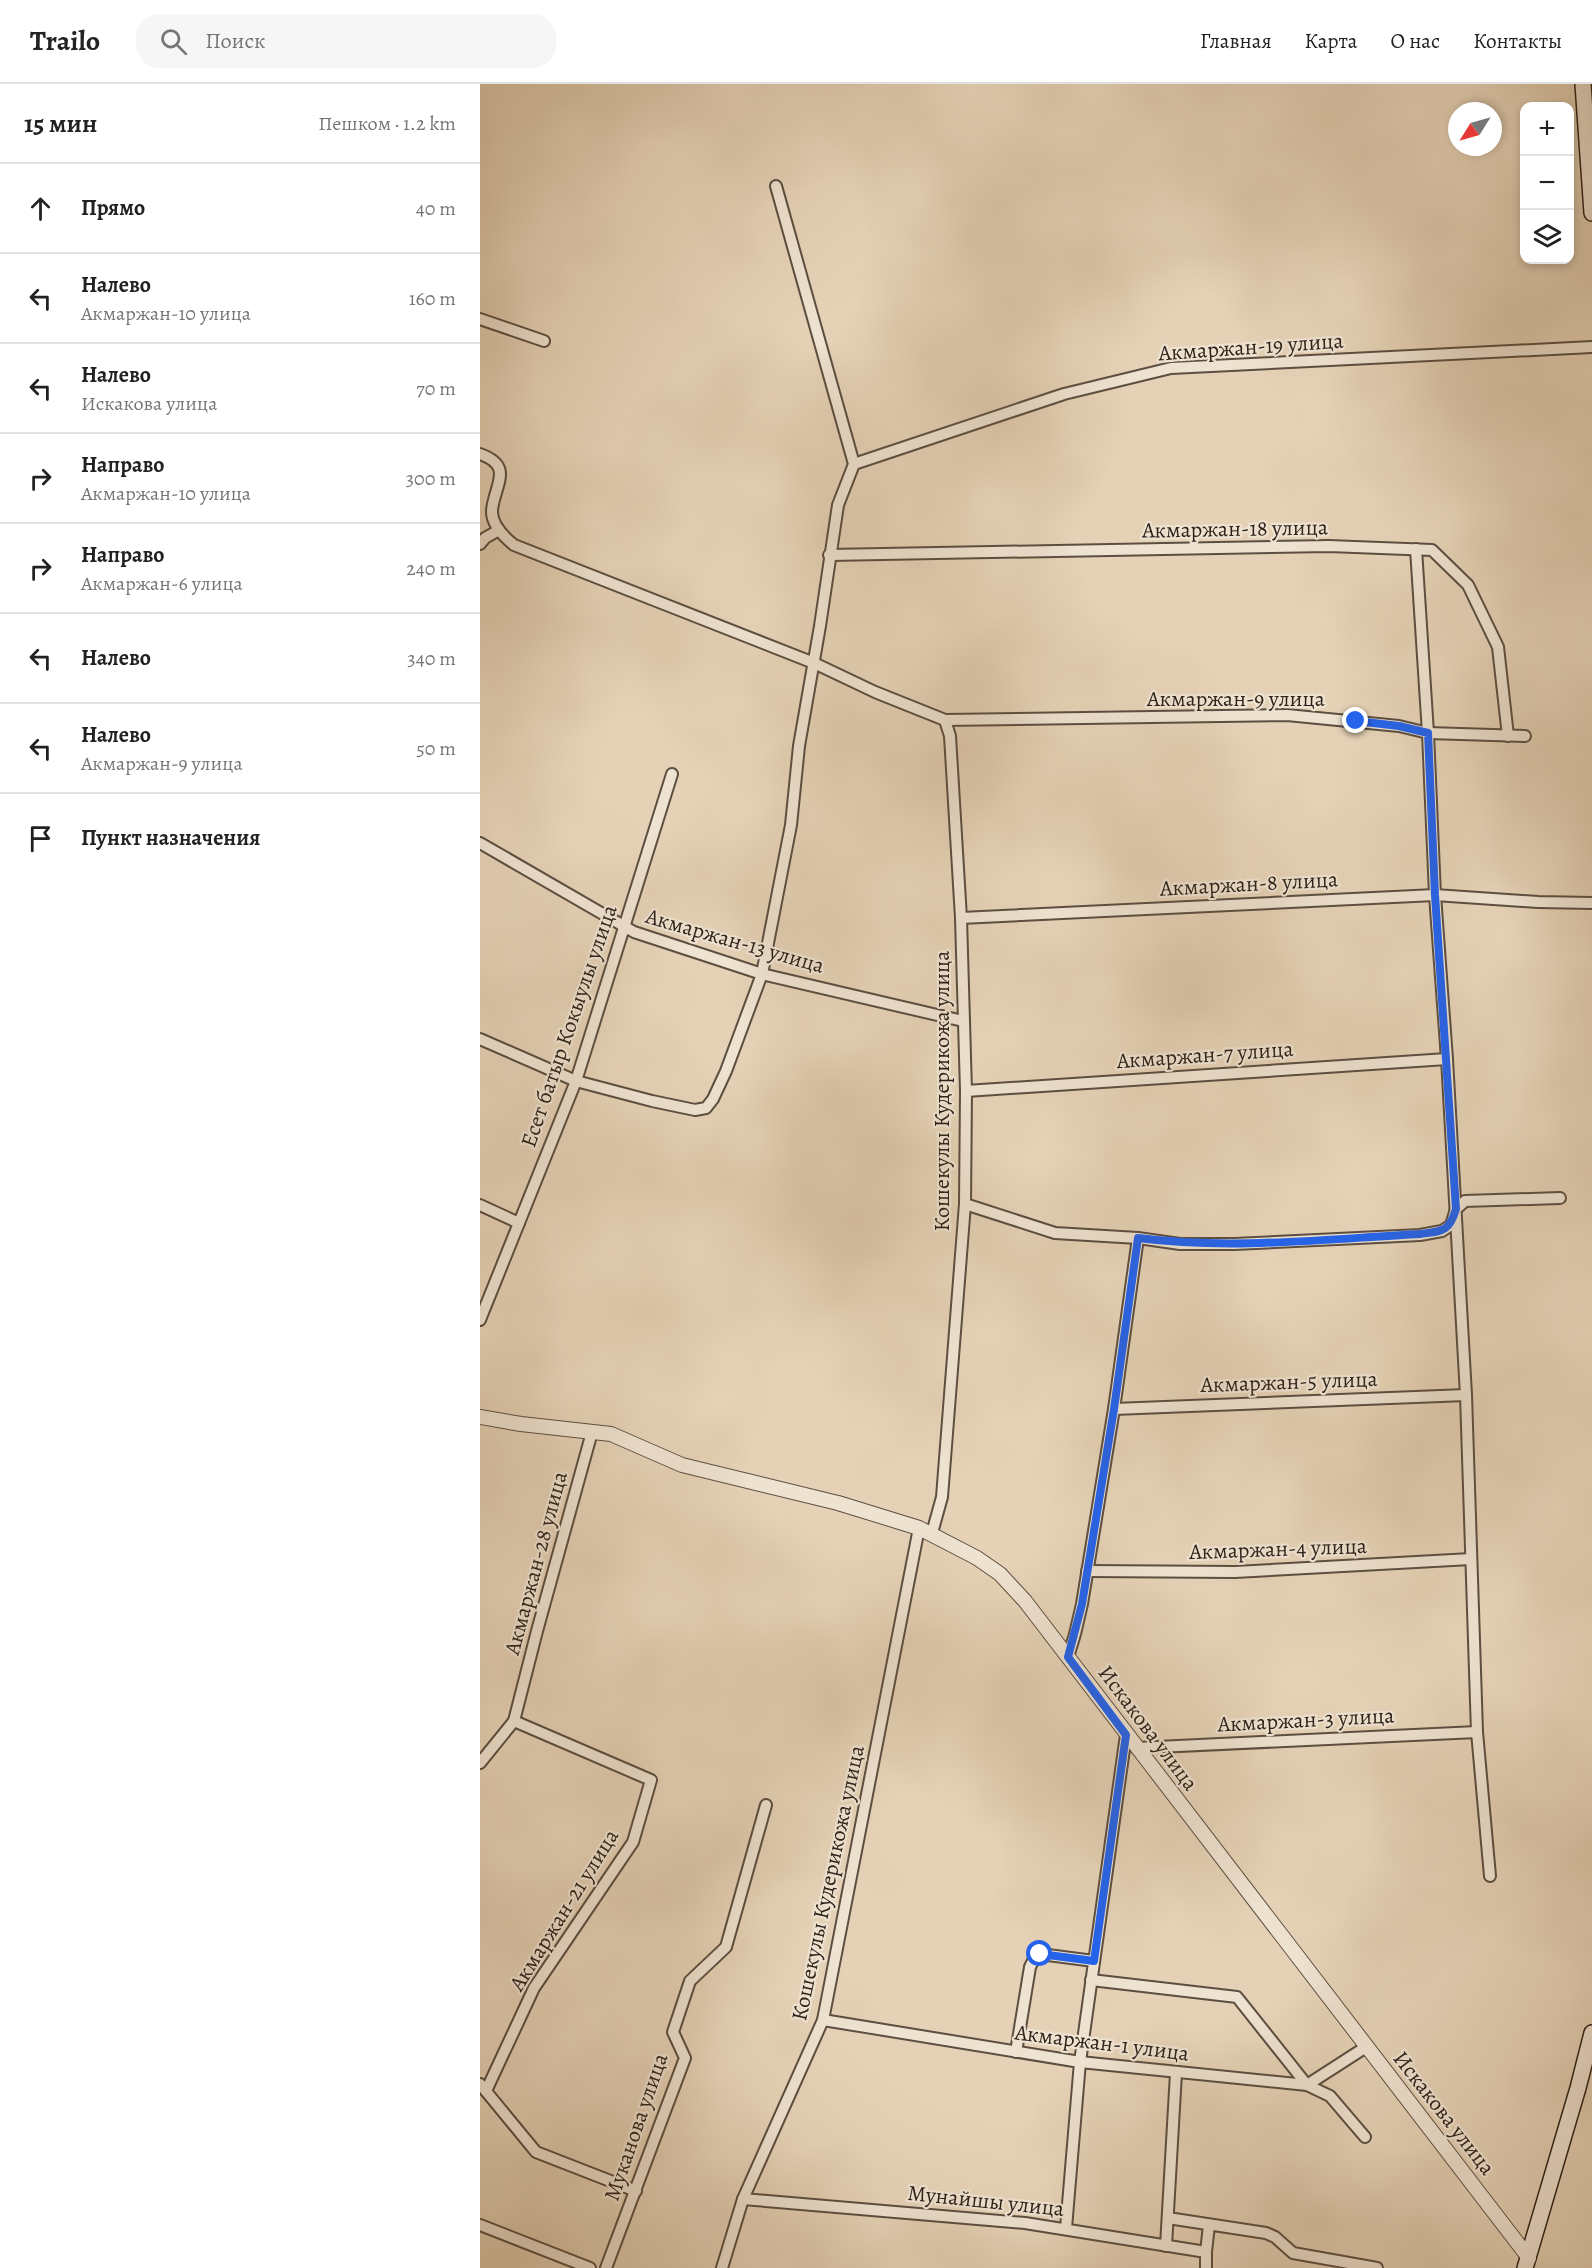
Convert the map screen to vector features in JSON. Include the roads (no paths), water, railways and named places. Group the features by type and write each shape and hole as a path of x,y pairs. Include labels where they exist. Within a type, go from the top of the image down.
{"main road":[{"path":"1583,84 1592,213"},
{"path":"1527,2263 1590,2051 1592,2033"}],"street":[{"path":"480,1039 576,1081 695,1110 706,1108 713,1099 726,1071 762,974 792,825 799,746 838,505 854,464 776,186"},
{"path":"480,319 544,341"},
{"name":"Акмаржан-19 улица","path":"854,464 1064,394 1171,368 1592,347"},
{"path":"480,454 493,458 498,464 500,474 492,512 504,538 514,545 814,663 875,692 945,720"},
{"path":"480,544 485,538 499,530"},
{"name":"Акмаржан-18 улица","path":"830,555 1329,546 1432,550 1468,585 1498,647 1508,736"},
{"path":"1416,549 1466,1395 1477,1732 1490,1876"},
{"name":"Акмаржан-9 улица","path":"945,720 1287,716 1399,726 1428,733 1526,736"},
{"name":"Кошекулы Кудерикожа улица","path":"722,2268 743,2199 823,2020 926,1530 942,1497 965,1204 966,1091 961,918 951,736 945,720"},
{"name":"Есет батыр Кокыулы улица","path":"480,1320 576,1081 672,774"},
{"name":"Акмаржан-13 улица","path":"480,843 634,932 762,974 963,1021"},
{"name":"Акмаржан-8 улица","path":"961,918 1435,895 1592,903"},
{"name":"Акмаржан-7 улица","path":"966,1091 1447,1059"},
{"path":"965,1204 1055,1233 1138,1238 1180,1244 1234,1244 1442,1231 1451,1225 1456,1209 1465,1201 1560,1198"},
{"path":"480,1205 519,1223"},
{"path":"1068,1657 1076,1634 1114,1409 1138,1238"},
{"name":"Акмаржан-5 улица","path":"1114,1409 1466,1395"},
{"name":"Искакова улица","path":"480,1417 611,1434 681,1465 838,1503 926,1530 977,1558 1000,1574 1025,1601 1068,1657 1366,2047 1527,2263"},
{"name":"Акмаржан-28 улица","path":"480,1763 514,1721 592,1432"},
{"name":"Акмаржан-4 улица","path":"1087,1570 1235,1572 1471,1559"},
{"name":"Акмаржан-21 улица","path":"483,2088 534,1988 633,1842 651,1780 514,1721"},
{"name":"Акмаржан-3 улица","path":"1136,1748 1477,1732"},
{"path":"1066,2228 1080,2062 1126,1735"},
{"name":"Муканова улица","path":"606,2268 685,2058 673,2032 690,1982 726,1947 766,1805"},
{"path":"1016,2052 1030,1967 1034,1959 1040,1954 1094,1961"},
{"path":"1091,1980 1237,1997 1307,2085 1330,2096 1365,2137"},
{"name":"Акмаржан-1 улица","path":"823,2020 1080,2062 1307,2085"},
{"path":"1307,2085 1366,2047"},
{"path":"1166,2246 1176,2073"},
{"path":"483,2088 536,2152 636,2192"},
{"name":"Мунайшы улица","path":"743,2199 1025,2223 1206,2252"},
{"path":"1168,2218 1266,2234 1275,2237 1293,2253 1377,2268"},
{"path":"480,2225 590,2268"},
{"path":"1206,2268 1209,2225"}]}
